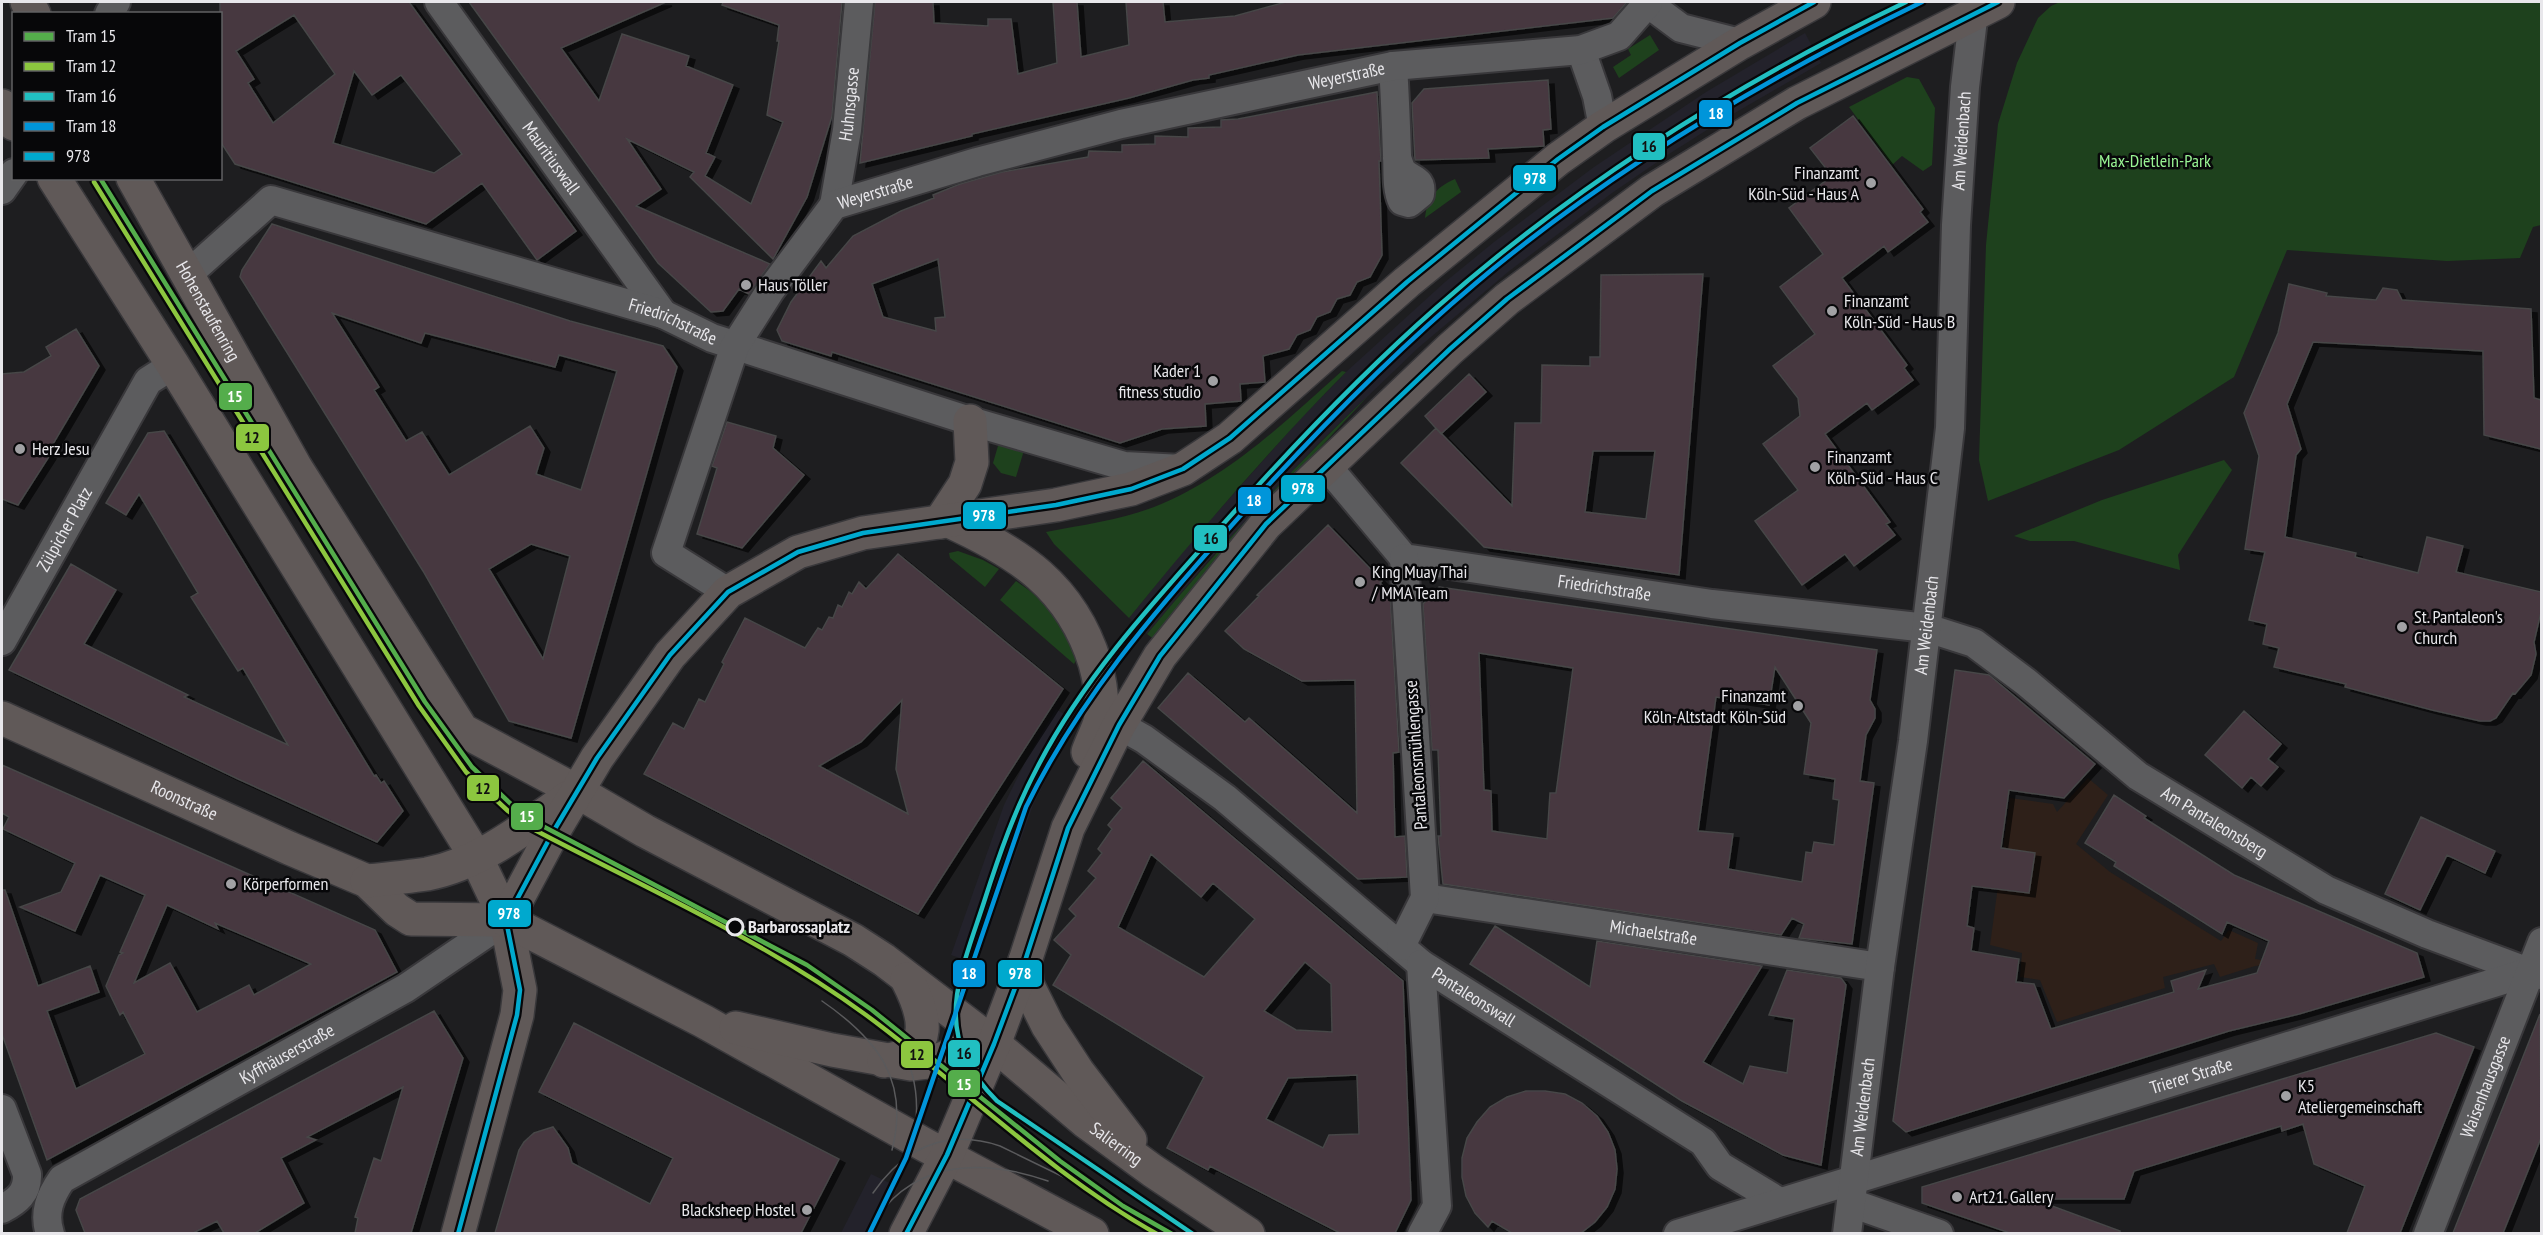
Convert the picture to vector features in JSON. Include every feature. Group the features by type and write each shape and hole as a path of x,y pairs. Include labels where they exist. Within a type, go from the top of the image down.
{"main road":[{"path":"506,920 553,832 597,758 670,655 728,592 798,552 863,533 1056,505 1131,489 1183,469 1230,438 1407,282 1558,159 1603,127 1740,43 1814,2"},
{"path":"1068,828 1119,725 1160,656 1240,554 1266,524 1326,465 1450,349 1507,299 1652,191 1797,103 1982,6"},
{"path":"2,106 12,121"},
{"path":"55,180 173,365 476,857 506,920 520,990 517,1015 458,1233"},
{"name":"Hohenstaufenring","path":"134,180 296,468 462,730 578,792"},
{"path":"944,521 965,484 972,462 970,421"},
{"path":"906,1233 947,1155 994,1044 1025,961 1068,828 1078,775 1099,723 1101,711 1099,682 1089,643 1074,615 1041,576 1020,559 985,537 944,521"},
{"name":"Roonstraße","path":"2,718 289,849 367,881"},
{"path":"367,881 429,873 476,857 514,835 578,792"},
{"path":"578,792 645,831 853,940 994,1044"},
{"path":"367,881 411,919 506,920 703,1021 807,1081 1092,1233"},
{"path":"1025,961 1027,984 1048,1026 1078,1072 1153,1170"},
{"path":"884,1061 902,1057 916,1045 923,1034 924,1021 919,1001 908,979"},
{"path":"703,1021 884,1061 911,1064 936,1062 968,1049 994,1044"},
{"name":"Salierring","path":"994,1044 1086,1122 1248,1233"}],"street":[{"name":"Mauritiuswall","path":"439,2 663,314"},
{"name":"Huhnsgasse","path":"834,206 847,130 859,2"},
{"name":"Weyerstraße","path":"728,592 666,553 735,346 770,291 834,206 977,162 1121,124 1393,66 1581,50 1619,36 1647,2"},
{"path":"1647,2 1681,28 1740,43"},
{"name":"Am Weidenbach","path":"1847,1233 1880,967 1927,628 1950,428 1956,225 1965,87 1982,6"},
{"path":"1581,50 1597,96 1603,127"},
{"path":"1393,66 1397,158"},
{"path":"2,190 12,176"},
{"name":"Friedrichstraße","path":"186,276 271,200 663,314 712,338 970,421 1124,466 1183,469"},
{"name":"Zülpicher Platz","path":"2,641 148,381 173,365"},
{"path":"1326,465 1404,558"},
{"name":"Friedrichstraße","path":"1404,558 1712,604 1927,628"},
{"name":"Pantaleonsmühlengasse","path":"1404,558 1425,898"},
{"name":"Am Pantaleonsberg","path":"1927,628 1974,643 2026,682 2138,776 2326,890 2427,934 2535,973"},
{"name":"Pantaleonswall","path":"1119,725 1144,739 1225,798 1411,955 1703,1142 1720,1166 1778,1201"},
{"path":"1422,1233 1437,1206 1411,955 1425,898"},
{"name":"Michaelstraße","path":"1425,898 1880,967"},
{"name":"Kyffhäuserstraße","path":"50,1233 46,1222 48,1206 62,1179 406,988 506,920"},
{"name":"Waisenhausgasse","path":"2428,1233 2535,973 2541,942"},
{"name":"Trierer Straße","path":"1852,1191 2535,973"},
{"path":"2,1109 27,1174 27,1185 9,1205"},
{"path":"1678,1233 1778,1201 1852,1191 1938,1233"}],"shaded area":[{"path":"1805,33 1821,63 1669,154 1612,193 1508,272 1418,348 1319,443 1208,561 1147,634 1129,618 1188,545 1299,420 1346,372 1445,282 1594,167 1706,92"},
{"path":"1056,709 1078,723 1033,805 977,964 951,955 1004,805 1026,760"},
{"path":"2088,778 2108,795 2076,844 2110,872 2221,941 2229,930 2258,943 2255,959 2281,963 2255,966 2220,977 2214,964 2163,977 2165,988 2057,1022 2040,980 2020,977 2022,953 1990,945 2010,798 2053,804 2057,812"},
{"path":"871,1174 898,1187 874,1233 841,1233"}],"green space":[{"name":"Max-Dietlein-Park","path":"2060,2 2541,2 2541,225 2533,227 2520,258 2447,261 2287,250 2234,377 2119,450 1988,501 1979,460 1986,245 1998,124 2017,63 2038,18 2051,6"},
{"path":"1650,35 1659,50 1619,78 1613,67 1631,55 1628,49"},
{"path":"1907,77 1919,79 1935,108 1932,165 1923,171 1902,156 1892,165 1849,107"},
{"path":"1455,179 1461,192 1425,218 1428,204 1434,194"},
{"path":"1342,371 1346,372 1235,492 1129,618 1054,544 1046,532 1101,522 1154,507 1206,481 1254,448"},
{"path":"1368,396 1240,534 1155,640 1147,634 1254,512"},
{"path":"1000,439 1025,447 1016,477 1001,473 993,463"},
{"path":"2224,460 2232,470 2178,555 2180,570 2074,541 2030,541 2014,536 2102,500"},
{"path":"958,551 983,560 999,569 985,587 950,558 949,553"},
{"path":"1016,581 1046,605 1061,623 1077,658 1074,664 1000,600"}],"building":[{"path":"220,2 409,2 576,231 537,260 482,183 426,224 235,164 222,144 222,12 220,12","holes":["294,15 335,74 273,123 248,83 254,79 236,51","354,71 372,95 401,75 462,154 434,173 333,143"]},
{"path":"469,2 666,2 561,48 599,101 622,34 689,56 686,66 733,85 706,153 715,157 705,176 751,204 783,122 767,115 779,41 777,41 779,25 722,5 723,2 842,2 832,116 807,197 773,259 690,177 694,172 627,139 661,189 636,206 770,264 749,294 739,289 723,311 711,312 658,263"},
{"path":"875,2 933,2 934,23 988,26 988,19 1011,19 1018,74 1057,63 1053,2 1077,2 1081,57 1129,45 1126,2 1163,2 1165,22 1235,16 1286,2 1627,2 1613,18 1298,55 1209,75 1209,78 1193,80 1129,98 972,134 972,136 860,163"},
{"path":"1548,80 1551,129 1543,130 1544,146 1488,149 1489,158 1415,160 1412,103 1424,89"},
{"path":"1377,92 1381,161 1379,161 1382,255 1370,277 1357,282 1350,295 1337,299 1330,312 1317,317 1310,330 1297,335 1289,349 1263,356 1265,382 1240,384 1241,401 1205,404 1206,426 1162,429 1120,443 832,352 831,356 782,341 777,330 791,302 821,261 826,268 853,236 901,211 934,198 933,195 960,184 1002,172 1088,157 1089,151 1122,152 1122,145 1155,144 1155,136 1188,137 1188,128 1221,127 1221,120 1238,119","holes":["938,259 945,317 935,318 936,331 883,317 872,284"]},
{"path":"1853,116 1923,209 1920,212 1928,222 1888,252 1884,246 1842,278 1907,365 1904,368 1913,380 1872,410 1867,403 1825,434 1890,522 1886,524 1895,535 1854,566 1845,554 1802,585 1755,521 1798,490 1763,444 1800,416 1798,398 1773,366 1815,334 1780,287 1823,254 1789,208 1832,176 1810,148"},
{"path":"272,224 570,321 663,346 677,367 571,738 509,721 423,571 240,277 242,270","holes":["332,313 421,343 425,333 555,367 559,355 617,371 581,490 536,474 544,448 530,426 449,475 422,432 406,441 374,390 379,387","531,544 570,556 543,659 489,569"]},
{"path":"1703,274 1679,575 1484,547 1401,463 1436,428 1512,506 1515,423 1541,423 1542,365 1590,366 1590,357 1600,357 1601,275","holes":["1593,451 1655,451 1646,519 1585,512"]},
{"path":"2289,284 2327,293 2326,296 2376,300 2383,288 2397,290 2402,300 2531,309 2534,398 2541,400 2541,449 2484,435 2483,351 2313,342 2287,404 2301,449 2296,455 2285,537 2356,553 2355,557 2418,573 2427,537 2463,546 2456,572 2541,592 2541,612 2534,642 2536,654 2531,675 2515,694 2513,693 2496,718 2490,721 2480,721 2432,710 2345,687 2346,684 2274,667 2279,648 2263,644 2267,624 2249,620 2265,552 2245,549 2259,456 2244,413 2278,333"},
{"path":"76,329 99,366 47,454 50,455 18,505 2,499 2,374 24,372 51,356 46,347"},
{"path":"1469,374 1486,392 1441,434 1425,416"},
{"path":"727,422 776,436 773,448 804,475 742,548 697,534 717,468 712,466"},
{"path":"164,431 374,776 376,775 381,783 384,781 403,811 377,842 9,670 71,564 116,590 84,644 188,695 184,697 288,745 243,668 238,671 191,597 198,593 139,494 126,515 106,503 148,433"},
{"path":"1328,525 1390,592 1399,752 1393,753 1395,837 1405,836 1407,877 1358,879 1158,708 1188,673 1245,722 1249,718 1357,813 1355,680 1302,681 1244,649 1225,631 1259,596 1257,595"},
{"path":"898,554 1063,689 918,914 644,774 673,723 684,729 699,699 705,702 724,664 722,662 745,618 805,648 818,628 822,630 829,617 833,618 838,605 842,607 849,592 852,594 859,582 866,589","holes":["902,700 896,769 908,814 819,766 861,742"]},
{"path":"1439,587 1877,650 1870,700 1875,709 1875,718 1866,735 1860,781 1874,783 1852,944 1799,938 1804,924 1792,918 1781,935 1443,884 1438,836 1441,836 1438,750 1432,750 1423,604","holes":["1479,653 1573,668 1556,793 1550,793 1547,839 1492,831 1491,791 1484,790","1775,667 1811,723 1804,774 1835,779 1833,799 1839,800 1834,845 1814,842 1812,853 1806,852 1802,882 1728,869 1733,834 1698,831 1716,697 1769,705"]},
{"path":"1955,670 1989,675 2095,764 2064,798 2009,790 2001,848 2035,853 2029,893 1972,886 1967,926 1974,928 1971,951 2019,959 2016,982 2034,984 2051,1029 2174,992 2171,981 2206,970 2198,989 2257,973 2269,941 2227,922 2222,934 2114,866 2116,862 2085,843 2114,795 2146,816 2144,818 2234,875 2417,953 2424,977 2299,1014 2229,1031 1906,1132 1893,1121"},
{"path":"2244,711 2281,744 2268,759 2278,767 2261,786 2251,777 2242,788 2205,755"},
{"path":"1143,761 1403,981 1411,1200 1395,1233 1340,1233 1210,1166 1208,1170 1167,1148 1204,1077 1053,985 1071,955 1054,940 1076,916 1069,909 1096,878 1088,871 1102,853 1098,849 1112,829 1108,825 1122,808 1111,798","holes":["1151,854 1201,897 1213,883 1255,919 1204,977 1118,927","1305,962 1331,984 1332,1032 1296,1030 1264,1011","1357,1075 1359,1134 1329,1135 1323,1148 1266,1119 1288,1078"]},
{"path":"2,765 375,930 397,972 47,1160 2,1034 2,890 5,890 38,986 90,966 99,992 47,1011 76,1089 145,1054 123,1012 120,1015 106,986 119,955 123,953 120,952 145,895 100,875 75,931 20,907 61,892 75,863 3,829 9,817 2,813","holes":["167,905 218,929 215,923 311,964 254,995 249,985 197,1012 170,963 134,983"]},
{"path":"2421,817 2495,851 2485,873 2447,855 2420,910 2385,894"},
{"path":"1495,926 1590,987 1597,941 1762,966 1703,1062 1743,1084 1750,1066 1787,1073 1794,1019 1769,1015 1787,970 1841,978 1846,985 1821,1165 1783,1155 1682,1101 1470,964"},
{"path":"434,1011 463,1058 411,1233 355,1233 358,1218 355,1217 374,1158 381,1161 403,1087 307,1137 316,1140 281,1158 304,1203 255,1233 224,1233 217,1221 193,1233 85,1233 76,1210 80,1199"},
{"path":"2540,1014 2541,1138 2503,1233 2453,1233"},
{"path":"574,1023 839,1159 801,1233 495,1233 519,1150 534,1133 553,1127 568,1148 572,1163 650,1204 673,1158 539,1092"},
{"path":"2436,1033 2474,1047 2400,1233 2347,1233 2365,1186 2314,1164 2303,1124 2282,1131 2281,1126 2134,1171 2124,1199 2033,1199 2120,1231 2120,1233 2010,1233 1922,1203 1922,1187"},
{"path":"1526,1091 1565,1094 1582,1103 1597,1116 1608,1132 1615,1150 1617,1169 1615,1189 1607,1207 1595,1222 1581,1233 1512,1233 1492,1221 1488,1227 1475,1213 1466,1196 1462,1177 1462,1158 1467,1138 1490,1107 1507,1097"}],"tram line":[{"name":"16","path":"1193,1234 997,1101 976,1076 963,1052 957,1029 956,1005 959,981 966,956 1015,816 1038,766 1057,733 1077,700 1124,638 1199,551 1327,412 1436,308 1545,219 1660,139 1781,67 1906,2"},
{"name":"18","path":"869,1234 906,1158 1026,807 1047,768 1093,694 1174,591 1261,493 1350,400 1443,311 1527,241 1635,164 1690,129 1805,62 1922,2"},
{"name":"15","path":"101,180 425,702 472,767 513,806 533,821 807,965 872,1010 1060,1161 1123,1206 1172,1234"},
{"name":"12","path":"94,182 419,706 466,772 529,827 744,938 826,988 866,1015 1080,1185 1157,1234"},
{"path":"834,983 871,1013 899,1045 908,1062 914,1082 917,1105 915,1131"},
{"path":"822,1001 859,1030 873,1046 884,1064 892,1082 896,1103 896,1125 892,1150"},
{"path":"873,1193 885,1177 913,1153 945,1141 962,1139 1000,1146 1123,1206"},
{"path":"877,1217 894,1198 913,1184 933,1174 955,1169 977,1167 1001,1169 1048,1181"}],"transit line":[{"name":"978","path":"458,1234 517,1015 520,990 506,920 553,832 597,758 670,655 728,592 798,552 863,533 1056,505 1131,489 1183,469 1230,438 1407,282 1558,159 1603,127 1740,43 1814,2"},
{"name":"978","path":"906,1234 947,1155 994,1044 1025,961 1068,828 1119,725 1160,656 1266,524 1450,349 1507,299 1652,191 1797,103 1998,2"}],"place":[{"name":"Finanzamt Köln-Süd - Haus A","path":"1871,183"},
{"name":"Haus Töller","path":"746,285"},
{"name":"Finanzamt Köln-Süd - Haus B","path":"1832,311"},
{"name":"Kader 1 fitness studio","path":"1213,381"},
{"name":"Herz Jesu","path":"20,449"},
{"name":"Finanzamt Köln-Süd - Haus C","path":"1815,467"},
{"name":"King Muay Thai / MMA Team","path":"1360,582"},
{"name":"St. Pantaleon's Church","path":"2402,627"},
{"name":"Finanzamt Köln-Altstadt Köln-Süd","path":"1798,706"},
{"name":"Körperformen","path":"231,884"},
{"name":"Barbarossaplatz","path":"735,927"},
{"name":"K5 Ateliergemeinschaft","path":"2286,1096"},
{"name":"Art21. Gallery","path":"1957,1197"},
{"name":"Blacksheep Hostel","path":"807,1210"}]}
